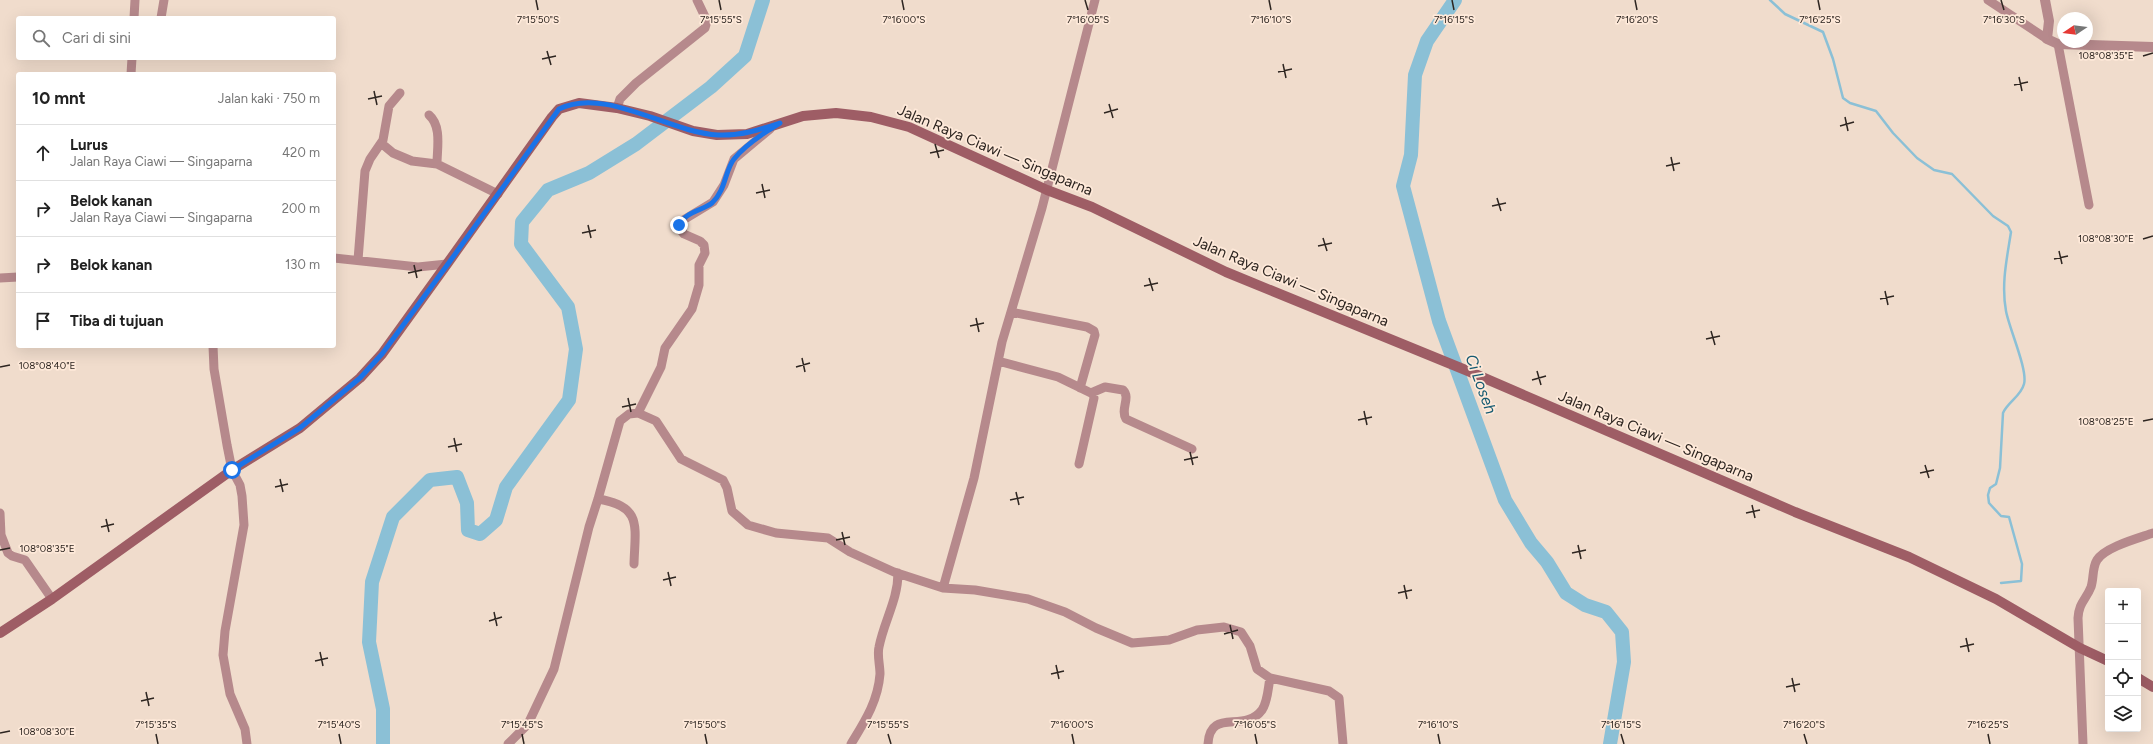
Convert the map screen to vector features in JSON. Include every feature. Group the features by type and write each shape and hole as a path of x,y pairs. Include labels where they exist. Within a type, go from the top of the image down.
{"main road":[{"name":"Jalan Raya Ciawi — Singaparna","path":"0,633 52,599 232,470 300,428 360,378 382,354 559,109 579,103 616,108 650,116 692,131 717,135 747,134 803,116 836,113 871,116 909,127 1047,190 1092,207 1226,272 1468,371 1780,506 1909,557 1996,599 2080,648 2106,660"},
{"path":"2141,680 2153,687"}],"street":[{"path":"134,16 135,0"},
{"path":"160,16 164,0"},
{"path":"616,108 620,99 636,83 705,28 706,21 697,0"},
{"path":"943,588 974,478 998,361 1047,190 1094,0"},
{"path":"1988,0 2046,39 2057,44"},
{"path":"2045,0 2049,21 2046,39"},
{"path":"2093,45 2153,47"},
{"path":"2059,48 2089,205"},
{"path":"131,72 132,60"},
{"path":"358,260 365,171 384,136 386,112 400,93"},
{"path":"429,115 434,122 438,136 437,164"},
{"path":"638,413 661,367 664,348 692,309 699,285 699,265 705,253 704,245 700,241 684,234 679,228 680,222 712,202 722,188 734,159 760,135 780,123"},
{"path":"381,143 393,153 412,161 437,164 498,194"},
{"path":"336,258 418,267 448,264"},
{"path":"0,278 16,277"},
{"path":"1011,312 1087,327 1094,331 1095,335 1080,388"},
{"path":"213,348 221,411 232,470 240,485 244,525 225,632 223,655 230,694 245,729 247,744"},
{"path":"998,361 1058,377 1091,393 1094,398 1079,464"},
{"path":"1091,393 1105,388 1123,390 1126,397 1123,412 1126,419 1192,449"},
{"path":"508,744 528,724 554,669 588,528 598,499 620,421 629,414 638,413 656,422 681,459 723,480 727,488 732,511 748,526 776,533 828,538 850,552 898,573 943,588 975,590 1028,599 1065,612 1096,628 1132,643 1169,640 1197,630 1224,627 1241,632 1250,646 1257,669 1270,678 1329,691 1339,698 1343,744"},
{"path":"598,499 619,504 629,511 632,516 634,531 634,564"},
{"path":"0,513 1,535 8,553 12,556 25,560 52,599"},
{"path":"2083,744 2078,609 2091,586 2097,560 2119,545 2153,533"},
{"path":"851,744 872,708 878,688 880,673 879,648 893,604 898,584 898,573"},
{"path":"1208,744 1211,730 1215,726 1225,722 1246,722 1258,715 1266,701 1270,678"}],"waterway":[{"path":"383,744 383,709 369,642 372,582 393,517 430,480 457,477 467,503 468,530 480,534 496,520 506,487 569,400 576,349 568,307 521,244 522,222 548,190 589,173 636,144 711,87 745,56 763,0"},
{"name":"Ci Loseh","path":"1455,0 1427,41 1415,75 1411,155 1403,186 1439,321 1505,500 1531,543 1547,562 1566,593 1585,605 1606,612 1622,632 1624,662 1610,744"},
{"path":"1770,0 1785,14 1823,32 1833,59 1843,98 1850,103 1876,111 1893,133 1917,158 1934,170 1952,174 1993,216 2008,226 2011,232 2005,271 2004,291 2006,311 2023,369 2024,384 2020,392 2003,413 2000,468 1996,484 1990,488 1988,495 1989,503 2001,516 2009,517 2022,564 2021,581 2001,583"}],"route":[{"path":"232,470 267,450 300,428 360,378 382,354 448,264 537,137 559,109 566,105 579,103 601,104 650,116 692,131 717,135 747,134 780,123 760,135 734,159 731,163 722,188 712,202 680,222 679,225"}]}
